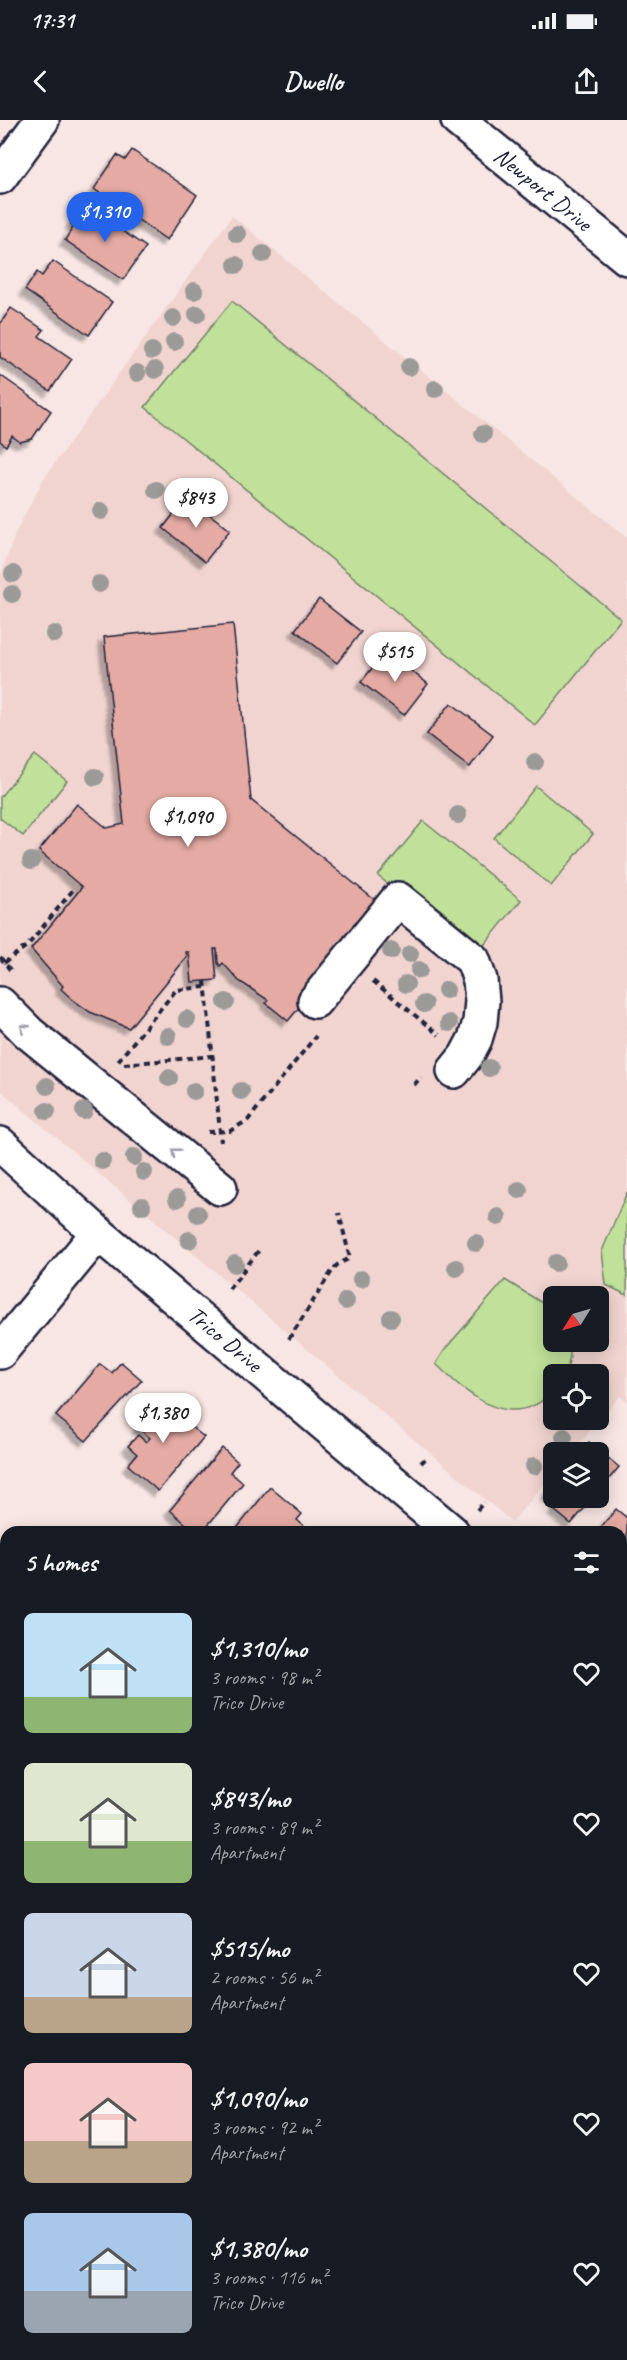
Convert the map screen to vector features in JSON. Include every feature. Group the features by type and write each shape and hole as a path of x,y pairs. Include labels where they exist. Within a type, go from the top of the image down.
{"street":[{"path":"0,177 42,120"},
{"name":"Newport Drive","path":"458,120 627,258"},
{"path":"318,1015 398,899 473,960 480,980 482,1001 475,1040 454,1071"},
{"path":"8,991 29,1033 220,1188"},
{"name":"Trico Drive","path":"0,1144 430,1525"},
{"path":"0,1352 98,1233"}],"path":[{"path":"4,963 28,945 73,890"},
{"path":"0,957 4,963 8,991"},
{"path":"365,975 440,1035"},
{"path":"205,981 221,1142"},
{"path":"206,987 176,990 115,1065 213,1056"},
{"path":"200,1130 220,1133 240,1127 248,1120 318,1015"},
{"path":"289,1339 332,1271 337,1265 350,1258 339,1213"},
{"path":"229,1288 260,1249"}],"shaded area":[{"path":"232,216 627,538 627,1402 620,1396 609,1409 609,1364 543,1364 543,1430 591,1430 581,1442 543,1442 543,1486 512,1522 0,1090 0,577 16,532 43,480"}],"green space":[{"path":"232,301 621,619 535,725 145,407"},
{"path":"35,755 67,781 23,836 0,818 0,797"},
{"path":"536,786 593,834 551,886 494,838"},
{"path":"423,821 521,900 476,955 378,876"},
{"path":"627,1192 627,1295 606,1285 602,1251"},
{"path":"505,1280 543,1303 543,1352 570,1352 570,1357 568,1364 543,1364 543,1400 521,1409 506,1410 476,1398 436,1364 446,1348"}],"building":[{"path":"132,150 197,195 167,240 94,189 117,155 125,160"},
{"path":"84,205 146,247 123,280 65,240 74,226 71,224"},
{"path":"53,261 112,302 89,335 25,290 37,272 42,276"},
{"path":"11,308 44,330 39,336 72,359 50,391 0,357 0,324"},
{"path":"0,375 51,411 32,439 20,442 12,436 6,446 0,441"},
{"path":"187,497 230,530 205,562 163,528"},
{"path":"319,599 361,632 337,663 295,630"},
{"path":"233,624 251,800 376,901 301,993 307,998 288,1021 266,1003 268,1000 239,981 223,963 220,966 217,949 214,949 217,980 192,982 189,952 186,952 187,957 129,1028 90,1012 72,999 61,989 63,986 31,949 82,887 39,851 77,804 107,828 124,824 104,637"},
{"path":"386,651 428,684 404,715 361,682"},
{"path":"451,703 493,735 470,767 427,734"},
{"path":"121,1362 142,1380 86,1441 56,1416 100,1364 112,1373"},
{"path":"164,1398 192,1422 189,1425 204,1437 158,1491 128,1465 137,1454 128,1446 138,1435 146,1442 150,1438 138,1428"},
{"path":"222,1448 238,1462 230,1472 243,1483 207,1526 188,1526 170,1510"},
{"path":"609,1459 619,1467 609,1479"},
{"path":"270,1487 302,1514 297,1520 304,1526 239,1526"},
{"path":"555,1508 585,1508 571,1524 554,1510"},
{"path":"616,1509 626,1517 627,1515 627,1526 602,1526"}]}
